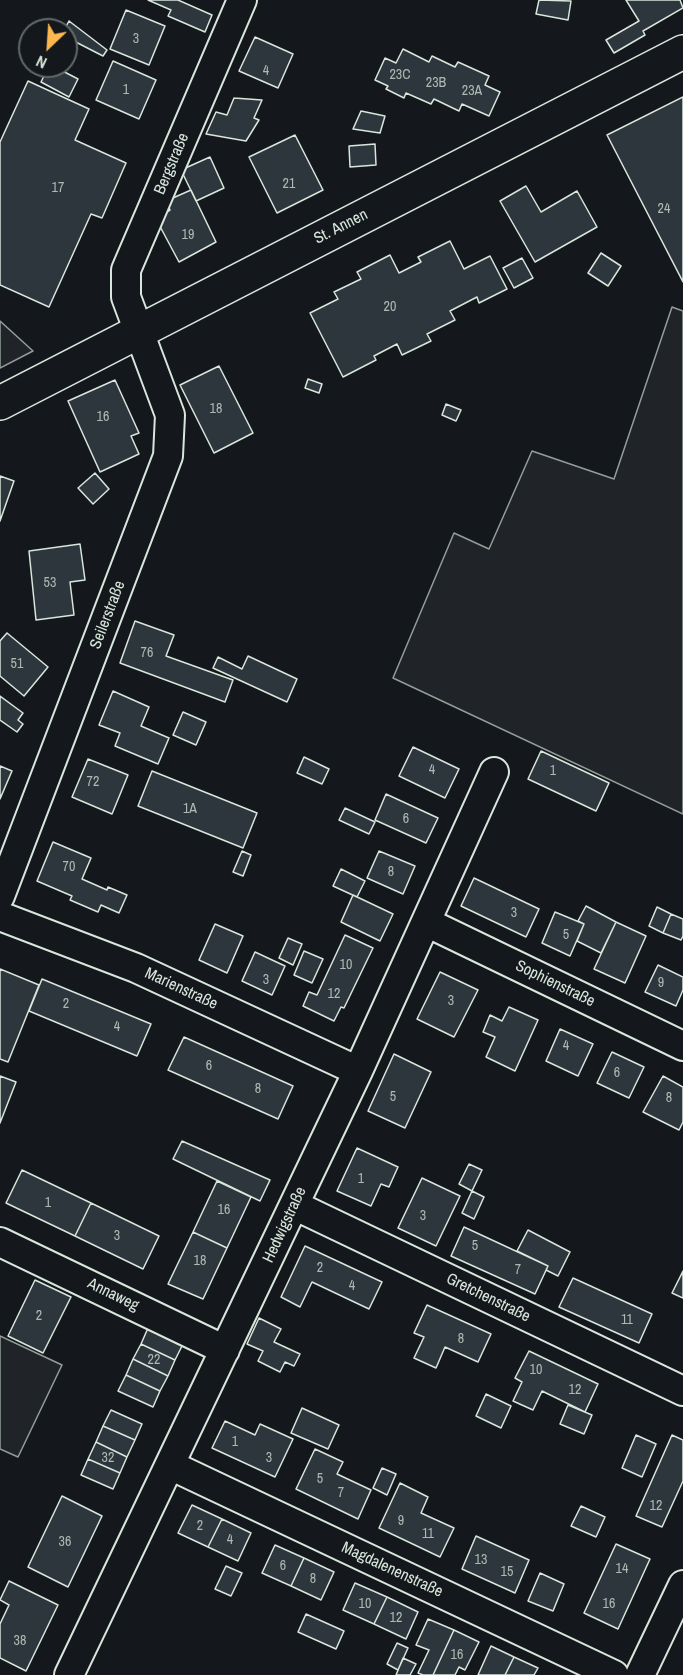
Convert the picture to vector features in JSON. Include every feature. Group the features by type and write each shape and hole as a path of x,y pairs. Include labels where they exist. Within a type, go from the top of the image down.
{"main road":[{"name":"St. Annen","path":"0,403 683,52"}],"street":[{"name":"Bergstraße","path":"139,331 126,297 126,270 242,0"},
{"name":"Seilerstraße","path":"0,896 168,456 170,416 139,331"},
{"name":"Hedwigstraße","path":"69,1675 358,1071 494,772"},
{"name":"Marienstraße","path":"0,916 136,968 358,1071"},
{"name":"Sophienstraße","path":"426,922 683,1046"},
{"name":"Gretchenstraße","path":"294,1205 683,1391"},
{"name":"Annaweg","path":"0,1242 225,1350"},
{"name":"Magdalenenstraße","path":"170,1465 614,1675"},
{"path":"640,1675 683,1585"}],"shaded area":[{"path":"672,307 683,311 683,814 393,678 454,533 489,549 532,451 614,479"},
{"path":"0,321 33,351 0,368"},
{"path":"0,1336 62,1365 18,1457 0,1449"}],"building":[{"path":"148,0 178,0 212,15 205,32 168,16 171,10"},
{"path":"539,0 571,1 568,20 536,14"},
{"path":"626,0 680,0 683,8 643,31 645,35 614,53 606,40 639,21"},
{"path":"126,10 165,26 149,65 110,49"},
{"path":"78,28 107,50 103,56 78,43"},
{"path":"255,37 293,54 278,88 239,71"},
{"path":"403,49 429,62 432,56 455,67 458,62 489,76 485,85 500,92 489,116 462,104 459,111 434,99 431,104 406,93 404,98 386,89 388,86 375,80 385,58 396,63"},
{"path":"113,61 156,80 139,119 96,100"},
{"path":"43,78 78,79 69,97 41,82"},
{"path":"28,81 89,109 75,140 126,163 102,218 91,214 49,307 0,285 0,142"},
{"path":"683,97 683,282 607,135"},
{"path":"234,98 262,100 254,118 259,120 246,141 206,134 216,112 227,115"},
{"path":"361,111 385,116 380,133 353,129"},
{"path":"295,135 323,190 277,213 249,157"},
{"path":"375,144 376,165 350,167 349,146"},
{"path":"210,157 224,188 196,201 181,170"},
{"path":"526,186 541,212 577,191 597,227 535,262 500,201"},
{"path":"191,190 216,242 179,262 156,219 170,210 166,201"},
{"path":"450,241 464,269 490,256 507,289 479,303 477,297 450,311 455,320 427,334 431,341 402,355 397,344 374,356 376,360 343,377 310,313 338,299 334,292 361,279 357,272 390,255 399,273 421,262 418,257"},
{"path":"601,253 621,266 608,286 588,273"},
{"path":"522,258 533,278 514,288 503,268"},
{"path":"219,366 253,433 214,453 180,385"},
{"path":"308,379 322,384 319,393 305,388"},
{"path":"115,380 139,433 131,436 139,454 100,472 68,401"},
{"path":"446,404 461,410 456,421 442,415"},
{"path":"95,473 109,489 93,504 78,488"},
{"path":"0,476 14,481 0,521"},
{"path":"80,544 85,580 70,582 74,615 36,620 29,551"},
{"path":"135,621 174,635 166,656 233,680 225,702 120,663"},
{"path":"7,633 48,667 24,696 0,676 0,641"},
{"path":"248,656 297,679 287,702 213,668 218,657 242,669"},
{"path":"113,691 149,707 141,726 169,738 158,764 115,746 120,733 99,725"},
{"path":"0,696 23,713 18,720 23,724 17,732 0,720"},
{"path":"183,712 206,722 196,745 173,735"},
{"path":"413,747 459,769 445,798 399,776"},
{"path":"541,751 609,783 596,811 528,779"},
{"path":"304,757 329,769 322,784 297,773"},
{"path":"88,759 128,775 112,814 72,797"},
{"path":"0,766 12,771 0,799"},
{"path":"152,771 257,813 243,848 138,806"},
{"path":"386,794 438,818 426,843 375,820"},
{"path":"345,808 375,822 369,834 339,820"},
{"path":"53,842 91,858 82,879 107,890 108,887 127,895 119,913 101,905 98,912 70,900 72,896 37,881"},
{"path":"242,851 251,855 243,876 233,872"},
{"path":"379,851 415,866 403,894 367,878"},
{"path":"341,869 365,881 357,897 333,886"},
{"path":"474,878 539,909 526,937 461,906"},
{"path":"353,895 393,914 380,941 341,922"},
{"path":"586,906 616,922 601,953 577,941 584,924 578,921"},
{"path":"657,907 671,914 663,933 649,926"},
{"path":"555,912 584,924 570,956 542,943"},
{"path":"671,914 683,919 681,940 663,933"},
{"path":"616,922 646,936 625,983 594,969"},
{"path":"215,924 243,936 227,973 199,960"},
{"path":"345,935 373,948 344,1008 341,1007 334,1021 303,1006 309,992 317,995"},
{"path":"288,938 302,944 293,965 279,958"},
{"path":"304,951 323,959 312,983 294,975"},
{"path":"255,952 285,966 272,995 242,981"},
{"path":"658,965 683,977 683,990 676,1006 645,992"},
{"path":"0,969 39,985 8,1062 0,1059"},
{"path":"440,972 478,990 454,1037 417,1019"},
{"path":"42,979 151,1024 137,1056 29,1011"},
{"path":"509,1007 538,1020 515,1071 486,1057 495,1037 483,1032 490,1015 502,1021"},
{"path":"560,1029 593,1044 578,1076 546,1061"},
{"path":"184,1037 293,1086 278,1119 168,1070"},
{"path":"612,1052 644,1067 629,1098 597,1083"},
{"path":"394,1054 431,1072 405,1128 368,1111"},
{"path":"0,1076 16,1082 0,1123"},
{"path":"663,1076 683,1087 683,1122 679,1130 643,1112"},
{"path":"182,1141 270,1180 260,1201 173,1159"},
{"path":"357,1148 398,1167 389,1187 381,1184 371,1206 337,1191"},
{"path":"469,1164 482,1170 472,1191 459,1184"},
{"path":"22,1170 91,1203 75,1236 6,1203"},
{"path":"422,1178 460,1196 436,1246 398,1228"},
{"path":"217,1181 251,1197 227,1248 193,1232"},
{"path":"472,1191 484,1197 474,1219 462,1213"},
{"path":"91,1203 159,1236 143,1269 75,1236"},
{"path":"464,1227 548,1266 535,1294 451,1256"},
{"path":"528,1230 570,1252 558,1276 546,1270 548,1266 517,1251"},
{"path":"193,1232 227,1248 203,1299 168,1284"},
{"path":"305,1246 382,1282 369,1309 312,1282 300,1307 281,1297"},
{"path":"683,1271 683,1298 672,1293"},
{"path":"573,1278 652,1314 639,1343 559,1307"},
{"path":"35,1280 71,1297 43,1353 8,1336"},
{"path":"427,1305 491,1334 478,1362 445,1347 436,1368 414,1358 424,1337 414,1333"},
{"path":"259,1318 281,1329 274,1342 300,1354 294,1366 285,1362 280,1372 258,1361 263,1351 247,1344"},
{"path":"148,1328 183,1344 175,1360 141,1344"},
{"path":"141,1344 175,1360 168,1376 133,1359"},
{"path":"529,1351 598,1384 585,1412 542,1391 533,1410 513,1401 522,1382 515,1378"},
{"path":"133,1359 168,1376 160,1391 126,1375"},
{"path":"126,1375 160,1391 153,1407 118,1391"},
{"path":"486,1394 511,1406 501,1428 476,1416"},
{"path":"568,1405 592,1415 584,1434 560,1424"},
{"path":"302,1408 339,1425 328,1449 291,1433"},
{"path":"111,1410 142,1424 135,1440 103,1426"},
{"path":"225,1421 255,1435 260,1424 293,1439 275,1477 212,1448"},
{"path":"103,1426 135,1440 127,1457 96,1442"},
{"path":"636,1435 656,1444 642,1477 622,1468"},
{"path":"672,1435 683,1440 683,1481 662,1527 636,1516"},
{"path":"96,1442 127,1457 120,1473 88,1459"},
{"path":"315,1449 343,1462 337,1474 371,1490 358,1519 296,1489"},
{"path":"88,1459 120,1473 113,1489 81,1475"},
{"path":"382,1468 396,1474 387,1495 373,1488"},
{"path":"400,1483 428,1497 421,1513 454,1528 440,1557 379,1528"},
{"path":"62,1496 102,1516 68,1587 28,1567"},
{"path":"192,1505 222,1519 208,1547 178,1533"},
{"path":"581,1506 605,1517 596,1537 571,1526"},
{"path":"222,1519 251,1533 238,1561 208,1547"},
{"path":"476,1536 529,1560 515,1593 462,1569"},
{"path":"616,1544 650,1559 618,1629 584,1613"},
{"path":"275,1545 304,1558 291,1586 262,1573"},
{"path":"304,1558 334,1572 321,1600 291,1586"},
{"path":"226,1566 242,1573 231,1596 215,1589"},
{"path":"540,1573 564,1584 553,1611 528,1601"},
{"path":"9,1581 58,1605 26,1671 0,1658 0,1624 9,1605 0,1600"},
{"path":"355,1583 387,1597 374,1624 343,1610"},
{"path":"387,1597 418,1612 406,1639 374,1624"},
{"path":"306,1614 344,1631 336,1649 298,1632"},
{"path":"428,1619 454,1630 433,1675 423,1675 418,1673 429,1650 416,1645"},
{"path":"454,1630 479,1642 465,1670 459,1667 455,1675 433,1675"},
{"path":"397,1643 408,1648 398,1670 387,1664"},
{"path":"491,1646 514,1657 505,1675 478,1675"},
{"path":"514,1657 538,1668 534,1675 505,1675"},
{"path":"403,1658 416,1664 410,1675 396,1675"}]}
